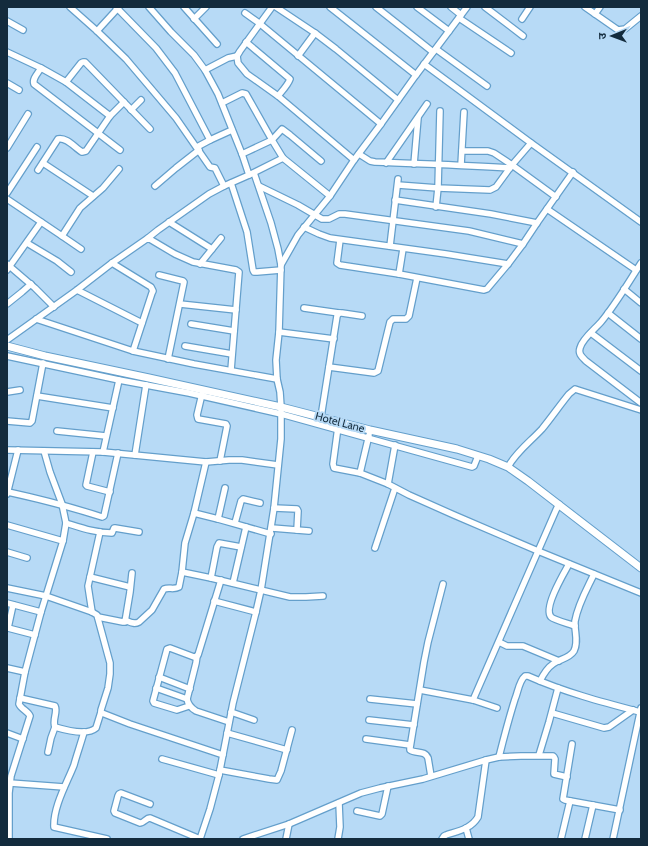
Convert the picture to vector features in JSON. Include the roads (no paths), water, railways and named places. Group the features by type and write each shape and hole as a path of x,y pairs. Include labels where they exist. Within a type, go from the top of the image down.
{"street":[{"path":"70,7 126,59 176,118 210,167 215,168 224,186"},
{"path":"97,31 117,7 152,44 175,73 210,140"},
{"path":"149,7 194,55 205,70 218,94 242,154 251,174 259,186 278,249 281,268 279,332 276,360 277,379 280,392 281,439 272,528 261,590 231,712 220,772 200,839 150,818 140,822 115,813 114,811 118,796 121,793 150,804"},
{"path":"184,7 217,44"},
{"path":"194,19 206,7"},
{"path":"272,7 237,56 238,63 244,71 278,96 354,160"},
{"path":"276,7 336,49 398,100"},
{"path":"330,7 416,75"},
{"path":"376,7 434,50 487,86"},
{"path":"417,7 449,31"},
{"path":"451,7 460,16 511,53"},
{"path":"281,268 298,235 330,196 358,154 467,7"},
{"path":"484,7 524,36"},
{"path":"522,19 530,7"},
{"path":"585,7 615,28 621,30 641,16"},
{"path":"595,14 600,7"},
{"path":"245,13 381,124"},
{"path":"7,21 23,30"},
{"path":"298,56 315,33"},
{"path":"246,42 290,79 278,96"},
{"path":"7,52 66,82 110,116"},
{"path":"205,70 228,58 237,56"},
{"path":"66,82 81,62 85,62 150,129"},
{"path":"424,64 641,222"},
{"path":"41,68 33,81 34,84 120,150"},
{"path":"7,84 19,90"},
{"path":"222,103 242,93 246,94 283,158 330,196"},
{"path":"131,110 141,100"},
{"path":"38,170 60,138 80,151 86,151 110,116 124,102"},
{"path":"386,163 427,104"},
{"path":"436,206 439,165 440,111"},
{"path":"461,165 464,112"},
{"path":"7,148 28,114"},
{"path":"414,164 418,117"},
{"path":"242,154 272,140 282,129 321,162"},
{"path":"155,186 210,140 232,130"},
{"path":"390,246 398,182 438,188 494,189 531,143"},
{"path":"7,193 37,147"},
{"path":"462,151 488,151 498,155 511,166 556,197"},
{"path":"358,154 370,161 386,163 511,166"},
{"path":"7,341 112,263 204,198 224,186 283,158"},
{"path":"43,163 93,196"},
{"path":"62,236 80,208 103,188 119,169"},
{"path":"340,240 338,264 484,290 487,289 508,264 573,172"},
{"path":"231,183 247,232 254,272 281,268"},
{"path":"259,186 298,205 322,219 329,219 339,214 345,214 469,231 522,244"},
{"path":"7,199 81,249"},
{"path":"396,200 537,222"},
{"path":"547,209 639,267 608,313 583,342 579,351 581,356 641,403"},
{"path":"41,222 8,267 31,284 54,307"},
{"path":"169,222 212,249"},
{"path":"304,227 330,238 340,240 508,264"},
{"path":"148,238 186,260 238,271 231,370"},
{"path":"200,264 221,238"},
{"path":"27,243 57,261 71,272"},
{"path":"399,274 403,249"},
{"path":"112,263 153,289 133,351"},
{"path":"159,275 184,282 168,359"},
{"path":"329,367 374,372 378,371 390,322 393,319 406,319 409,316 417,278"},
{"path":"7,304 31,284"},
{"path":"624,289 641,303"},
{"path":"77,290 142,323"},
{"path":"180,304 236,310"},
{"path":"304,308 362,316"},
{"path":"321,417 337,316 340,313"},
{"path":"608,313 641,339"},
{"path":"36,319 133,351 277,379"},
{"path":"191,324 234,331"},
{"path":"279,332 334,340"},
{"path":"591,333 641,371"},
{"name":"Hotel Lane","path":"7,341 52,358 202,393 321,417 338,426 369,434 436,444 457,449 477,459 498,462 528,481 558,507 641,568"},
{"path":"184,346 232,354"},
{"path":"7,356 119,380 202,393 197,415 198,419 226,424 227,426 220,461"},
{"path":"7,421 31,422 43,363"},
{"path":"104,452 106,436 119,380"},
{"path":"135,455 146,385"},
{"path":"7,392 20,390"},
{"path":"508,467 512,460 542,428 569,394 575,390 641,410"},
{"path":"37,396 113,408"},
{"path":"281,410 338,426 333,468 360,474 388,484 454,516 641,593"},
{"path":"57,431 106,436"},
{"path":"360,474 369,434 395,445 472,467 477,459"},
{"path":"388,484 395,445"},
{"path":"7,450 104,452 206,462 242,460 278,465"},
{"path":"18,450 7,493 62,504 102,517 105,514 118,453"},
{"path":"9,839 11,776 30,716 19,705 20,698 25,672 41,612 63,541 66,523 62,504 44,451"},
{"path":"93,452 86,485 110,492"},
{"path":"98,617 123,622 125,620 133,623 139,622 152,610 164,589 178,588 182,572 185,542 194,513 206,462"},
{"path":"218,519 225,488"},
{"path":"375,548 395,488"},
{"path":"235,524 241,501 243,499 260,503"},
{"path":"473,700 558,507"},
{"path":"274,508 297,509 297,530"},
{"path":"194,513 270,534"},
{"path":"66,523 91,531 112,533 113,529 115,528 139,532"},
{"path":"7,525 63,541"},
{"path":"234,583 246,527"},
{"path":"272,528 309,531"},
{"path":"92,612 88,588 100,532"},
{"path":"211,578 219,543 242,547"},
{"path":"7,552 27,558"},
{"path":"569,564 552,598 549,613 551,617 575,626"},
{"path":"182,572 290,596 324,596"},
{"path":"125,620 132,573"},
{"path":"540,681 549,667 573,653 576,642 575,626 579,607 594,574"},
{"path":"90,577 130,587"},
{"path":"221,580 197,656 187,699 189,706 192,709 229,722"},
{"path":"431,776 427,755 424,753 412,752 410,750 410,745 428,642 443,584"},
{"path":"7,588 46,596 92,612 98,617 111,668 108,688 96,728 94,730 84,732 55,727"},
{"path":"214,601 256,612"},
{"path":"7,603 13,606 41,612"},
{"path":"13,606 8,628 35,635"},
{"path":"499,642 507,646 525,647 559,660"},
{"path":"189,706 177,710 153,701 167,649 170,648 197,656"},
{"path":"7,668 25,672"},
{"path":"500,757 510,716 525,676 602,702 633,710 640,710 613,839"},
{"path":"159,677 190,689"},
{"path":"156,688 187,699"},
{"path":"539,755 558,688"},
{"path":"420,690 473,700 497,708"},
{"path":"20,698 55,706 56,709 53,723 55,727 48,752"},
{"path":"370,698 417,704"},
{"path":"552,713 606,728 633,710"},
{"path":"101,712 130,724 223,755"},
{"path":"231,712 254,720"},
{"path":"369,720 414,725"},
{"path":"162,759 220,772 277,780 281,771 292,730"},
{"path":"84,732 73,766 64,787 54,820 54,827 107,839"},
{"path":"7,733 23,739"},
{"path":"227,733 287,750"},
{"path":"366,740 410,745"},
{"path":"572,744 564,799 620,810"},
{"path":"243,839 257,837 361,793 500,757 550,755 554,757 554,774 567,777"},
{"path":"442,839 446,835 466,828 476,822 486,760"},
{"path":"10,783 64,787"},
{"path":"357,811 380,816 382,814 388,786"},
{"path":"561,839 570,801"},
{"path":"338,803 340,827 338,839"},
{"path":"586,839 593,805"},
{"path":"286,839 289,824"},
{"path":"466,828 469,839"}]}
